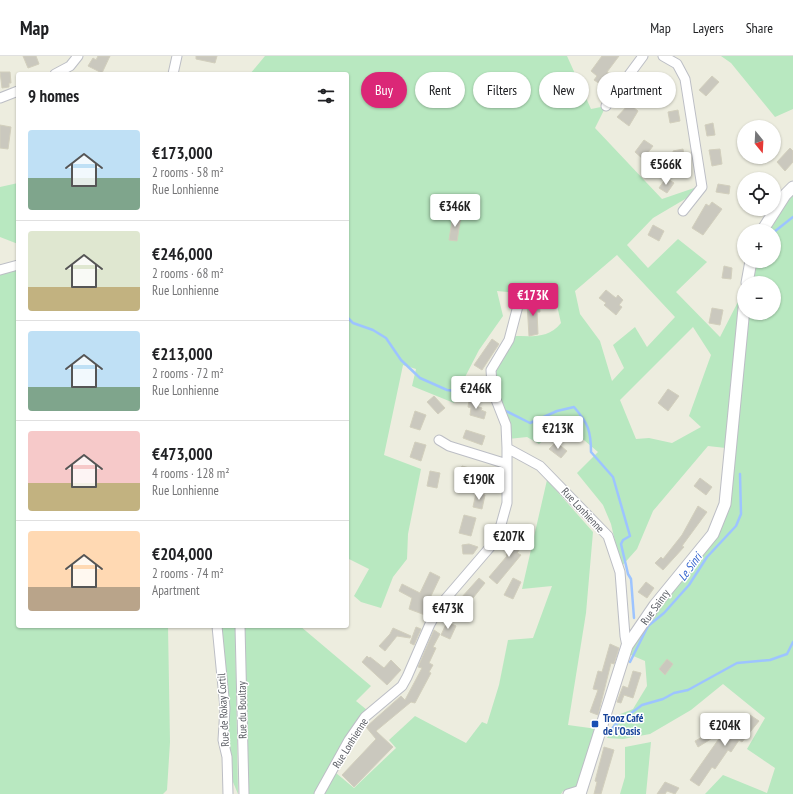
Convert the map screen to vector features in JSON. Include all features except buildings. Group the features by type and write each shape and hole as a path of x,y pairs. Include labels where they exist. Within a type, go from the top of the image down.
{"street":[{"path":"59,72 70,66 78,56"},
{"path":"173,72 177,56"},
{"path":"631,72 643,56"},
{"path":"663,56 677,64 685,78 702,187 683,211"},
{"path":"0,98 16,92"},
{"path":"766,224 785,195 793,186"},
{"path":"0,270 16,266"},
{"name":"Rue Lonhienne","path":"319,794 349,740 365,717 402,686 430,624 442,603 497,539 507,503 507,448 506,425 495,397 491,370 508,340 519,302"},
{"name":"Rue Sainry","path":"581,792 627,646 655,605 713,534 725,504 743,320"},
{"path":"439,440 449,446 507,464"},
{"name":"Rue Lonhienne","path":"507,448 540,466 608,536 620,572 627,646"},
{"name":"Rue de Rokay Cortil","path":"217,628 225,708 223,740 227,757 228,794"},
{"name":"Rue du Boultay","path":"240,628 244,794"},
{"path":"568,794 581,792"}],"green space":[{"path":"265,56 567,56 574,72 539,72 539,108 589,108 589,105 591,109 605,108 595,128 662,199 697,187 692,195 653,218 627,245 648,268 678,239 707,262 676,292 720,337 737,304 737,320 740,320 740,324 726,448 708,446 653,511 637,549 621,567 611,524 603,505 577,473 598,452 564,423 539,444 527,437 508,439 498,396 495,371 513,336 540,336 551,332 561,323 556,301 530,294 497,291 503,316 479,350 464,379 487,386 492,397 458,390 454,403 412,386 416,369 403,365 384,455 421,469 408,534 407,559 393,577 381,608 361,602 354,596 369,569 349,559 349,72 252,72","holes":["617,255 675,317 647,347 635,327 613,345 624,368 612,381 600,341 580,314 575,291","693,327 711,355 689,416 701,427 672,443 649,438 636,439 620,400"]},
{"path":"721,56 793,56 793,109 775,117 731,63"},
{"path":"16,183 16,243 0,237 0,187"},
{"path":"793,193 793,794 705,794 723,775 767,793 775,768 747,749 765,718 723,684 691,710 650,734 623,739 607,738 618,715 633,709 647,686 645,661 624,652 713,534 725,504 744,320 781,320 781,276 752,276 753,268 781,268 781,224 771,224 777,216 781,216 781,210"},
{"path":"16,268 16,628 168,628 170,742 167,790 163,794 0,794 0,272"},
{"path":"547,480 593,532 586,613 568,725 597,729 579,788 563,791 561,794 322,794 336,773 354,788 396,748 389,740 415,716 466,743 482,722 487,724 499,685 508,640 533,638 552,586 522,589"},
{"path":"220,628 235,628 238,794 233,782"},
{"path":"243,628 302,628 371,686 356,701 367,710 347,737 314,794 247,794"},
{"path":"651,742 646,794 620,794 625,777 625,747"}],"waterway":[{"path":"781,226 793,217"},
{"path":"349,319 353,323 373,330 386,338 401,360 420,378 447,390 455,391 478,389 488,394"},
{"path":"506,411 530,423 557,411 574,407 583,418 588,428 591,452 613,477 630,536 623,540 621,544 628,574 631,579 634,618"},
{"name":"Le Sinri","path":"630,662 648,626 664,613 689,585 707,557 736,526 741,514 740,474"},
{"path":"607,735 615,725 642,705 663,699 674,693 688,690 737,663 770,660 787,654 793,642"}],"place":[{"name":"Trooz Café de l'Oasis","path":"595,724"}]}
